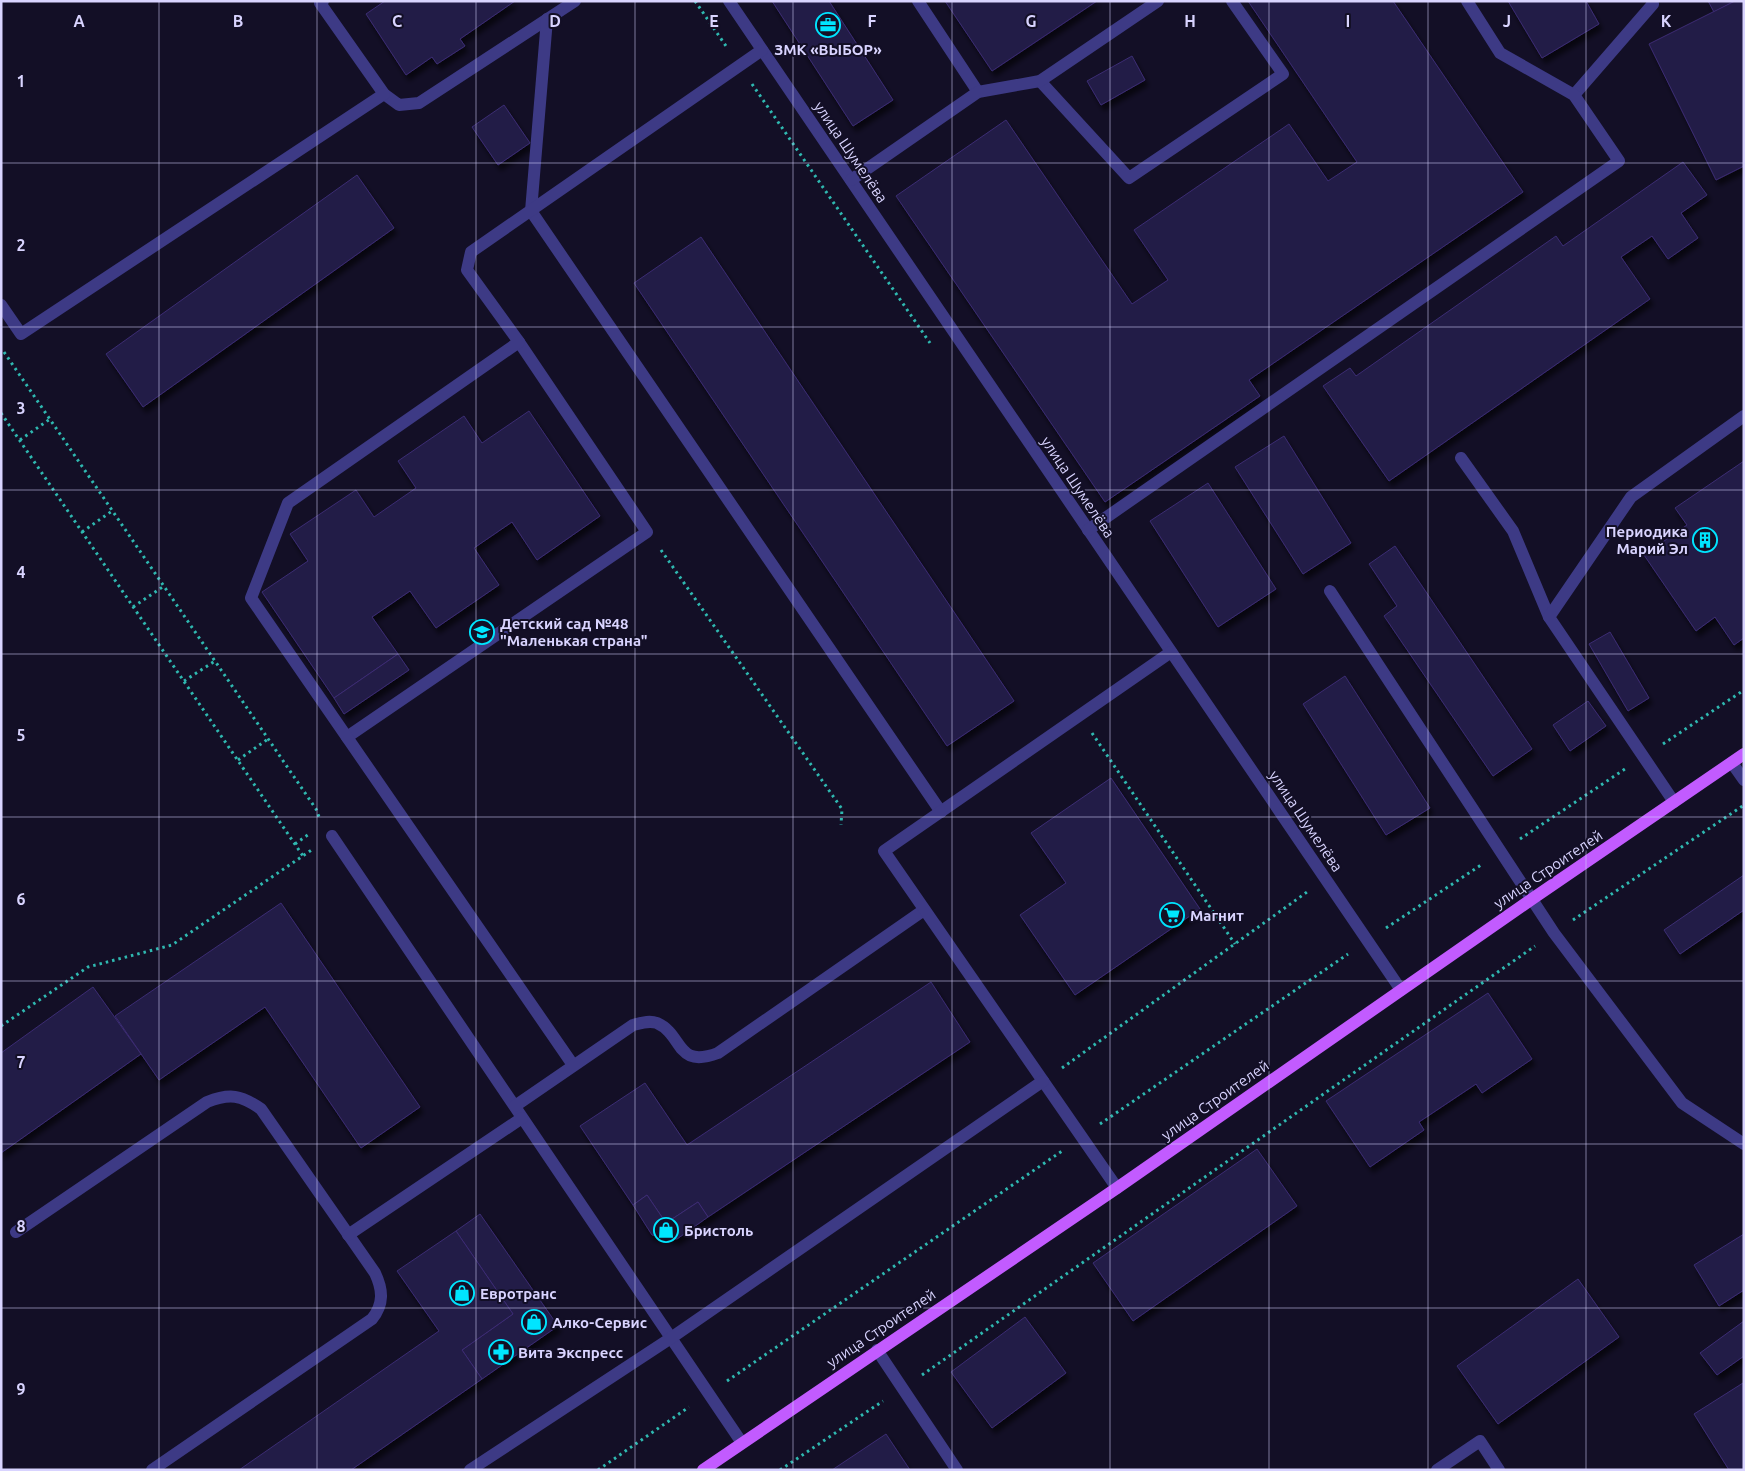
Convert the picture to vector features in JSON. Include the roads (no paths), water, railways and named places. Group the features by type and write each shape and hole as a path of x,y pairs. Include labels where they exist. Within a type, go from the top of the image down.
{"main road":[{"name":"улица Строителей","path":"703,1470 1118,1188 1532,899 1744,754"}],"street":[{"path":"323,1 320,3 384,94 399,104 419,103 575,1"},
{"name":"улица Шумелёва","path":"729,1 1401,990"},
{"path":"918,1 978,92"},
{"path":"851,180 978,92 1040,81 1158,1"},
{"path":"1040,81 1129,178 1283,74 1232,1"},
{"path":"1088,530 1620,161 1574,95 1500,53 1467,1"},
{"path":"1574,95 1653,4 1652,1"},
{"path":"547,19 531,210 941,812"},
{"path":"347,737 647,532 519,342 467,270 471,252 762,50"},
{"path":"1,305 21,334 384,94"},
{"path":"519,342 288,504 251,598 573,1065"},
{"path":"1549,617 1631,496 1744,416"},
{"path":"1461,458 1513,532 1549,617 1674,802"},
{"path":"1330,591 1554,933 1682,1104 1744,1144"},
{"path":"1118,1188 884,851 1171,652"},
{"path":"1732,763 1744,780"},
{"path":"332,836 742,1443"},
{"path":"515,1106 633,1025 646,1022 656,1023 667,1031 683,1051 694,1057 705,1058 718,1053 924,910"},
{"path":"470,1470 671,1338 1043,1081"},
{"path":"16,1232 207,1102 221,1097 235,1096 249,1100 261,1109 379,1282 382,1302 372,1319 152,1470"},
{"path":"348,1235 522,1118"},
{"path":"877,1350 957,1470"},
{"path":"1437,1470 1480,1441 1499,1470"}],"place":[{"name":"ЗМК «ВЫБОР»","path":"828,25"},
{"name":"Периодика Марий Эл","path":"1705,540"},
{"name":"Детский сад №48 \"Маленькая страна\"","path":"482,632"},
{"name":"Магнит","path":"1172,915"},
{"name":"Бристоль","path":"666,1230"},
{"name":"Евротранс","path":"462,1293"},
{"name":"Алко-Сервис","path":"534,1322"},
{"name":"Вита Экспресс","path":"501,1352"}]}
